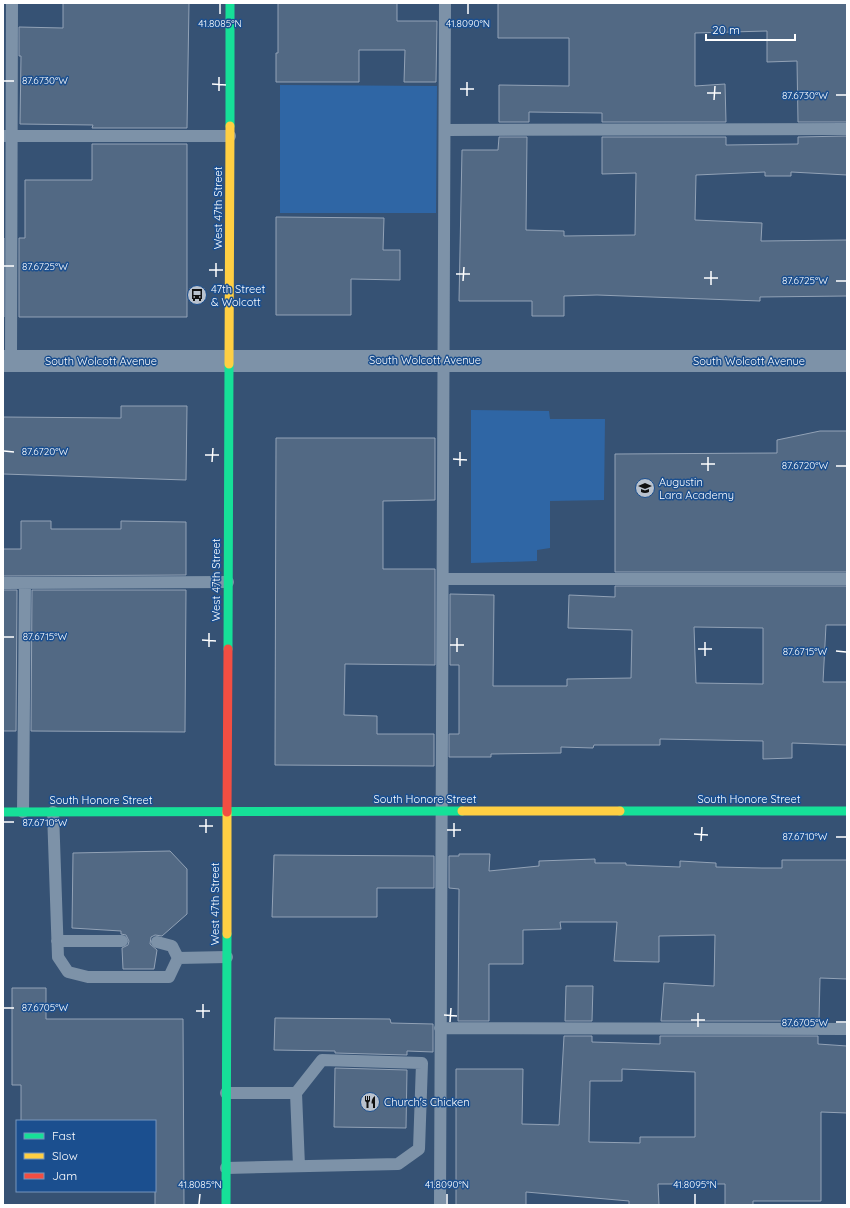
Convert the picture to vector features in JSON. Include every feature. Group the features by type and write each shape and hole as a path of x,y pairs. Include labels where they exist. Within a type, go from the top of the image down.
{"main road":[{"name":"West 47th Street","path":"226,1205 230,3"},
{"name":"South Honore Street","path":"3,812 847,811"}],"street":[{"name":"South Wolcott Avenue","path":"7,361 847,361"}],"lane":[{"path":"7,361 7,136 12,3"},
{"path":"440,1205 445,3"},
{"path":"445,130 847,129"},
{"path":"7,136 230,136"},
{"path":"443,579 847,579"},
{"path":"3,583 228,582"},
{"path":"23,812 25,583"},
{"path":"53,812 58,957 68,972 88,977 169,977 178,958"},
{"path":"57,941 122,941"},
{"path":"157,942 172,946 178,958"},
{"path":"178,958 226,957"},
{"path":"440,1028 847,1029"},
{"path":"226,1168 398,1164 419,1149 422,1063 322,1060 296,1093 299,1166"},
{"path":"226,1093 296,1093"}],"shaded area":[{"path":"280,85 437,86 436,213 280,213"},
{"path":"471,410 549,411 550,419 605,419 604,500 550,501 550,548 537,550 537,561 471,563"}],"building":[{"path":"63,3 189,3 187,128 92,128 93,125 20,124 21,56 19,56 19,27 63,28"},
{"path":"278,3 397,3 397,21 437,21 436,82 404,82 405,50 359,50 359,82 276,82 276,53 278,53"},
{"path":"498,3 847,3 847,122 798,122 797,61 767,62 767,31 695,33 695,86 725,84 726,122 602,122 602,113 529,112 529,122 499,122 499,85 569,86 569,38 498,38"},
{"path":"847,136 847,175 791,172 791,176 765,176 765,172 696,175 695,220 762,223 761,241 847,240 847,296 760,297 760,301 597,295 564,296 564,316 532,316 532,301 459,301 462,150 498,150 499,137 527,137 526,230 564,231 564,236 635,235 636,173 602,174 602,137 726,137 726,145 798,144 798,137"},
{"path":"92,144 187,144 187,317 19,317 19,238 25,238 25,180 92,180"},
{"path":"276,217 384,218 383,250 400,250 400,280 351,279 351,315 276,315"},
{"path":"4,238 4,317 3,317"},
{"path":"121,406 187,406 186,480 3,474 3,417 121,418"},
{"path":"820,431 847,431 847,572 615,572 615,454 777,453 777,440"},
{"path":"276,438 435,438 435,500 383,501 383,569 435,569 435,665 345,664 344,715 377,716 377,734 434,734 434,766 275,765"},
{"path":"21,521 51,521 51,529 121,529 121,521 186,522 186,575 3,576 3,549 21,549"},
{"path":"615,586 847,586 847,625 826,625 823,682 847,682 847,745 792,743 792,758 763,759 763,741 660,739 660,745 594,745 593,748 561,747 561,753 491,754 491,757 449,757 449,734 459,734 459,665 450,665 450,594 494,595 493,686 567,686 567,679 631,678 632,630 568,628 569,595 615,597","holes":["694,627 763,628 763,684 696,683"]},
{"path":"3,590 17,590 16,731 3,731"},
{"path":"32,590 186,590 185,732 31,731"},
{"path":"170,851 187,869 187,914 162,936 155,935 151,937 150,944 157,950 154,969 123,969 122,948 128,945 129,941 126,935 121,934 121,931 72,928 73,853"},
{"path":"459,854 490,854 489,871 539,866 539,861 595,859 595,863 626,863 626,865 680,867 680,861 716,863 716,867 762,868 782,868 782,860 847,860 847,979 820,978 819,1021 661,1021 664,983 714,986 715,935 659,936 659,962 614,961 617,922 560,922 561,929 523,930 523,964 489,964 489,1021 458,1021 459,889 449,888 449,856 459,856"},
{"path":"274,855 434,856 434,888 377,888 377,917 272,917"},
{"path":"566,986 593,986 592,1021 565,1021"},
{"path":"12,988 46,988 46,1019 183,1019 184,1205 155,1205 156,1120 21,1120 21,1085 12,1085"},
{"path":"275,1018 390,1019 391,1023 433,1024 433,1052 407,1051 407,1055 335,1053 335,1051 274,1050"},
{"path":"564,1036 592,1036 592,1042 660,1044 660,1036 818,1036 818,1044 847,1046 847,1113 821,1112 821,1201 753,1201 753,1205 725,1205 725,1184 658,1184 659,1205 629,1205 629,1201 526,1192 526,1205 456,1205 456,1069 523,1069 522,1124 559,1125","holes":["622,1069 695,1072 695,1137 640,1137 640,1143 589,1142 590,1081 622,1081"]},
{"name":"Church's Chicken","path":"335,1068 407,1070 406,1128 334,1127"}],"traffic: fast":[{"path":"230,3 230,126"},
{"path":"228,649 229,364"},
{"path":"3,812 462,811"},
{"path":"620,811 847,811"},
{"path":"226,1205 227,934"}],"traffic: slow":[{"path":"229,364 230,126"},
{"path":"462,811 620,811"},
{"path":"227,812 227,934"}],"traffic: jam":[{"path":"227,812 228,649"}],"place":[{"name":"47th Street & Wolcott","path":"197,295"},
{"name":"Augustin Lara Academy","path":"645,488"},
{"name":"Church's Chicken","path":"370,1102"}]}
